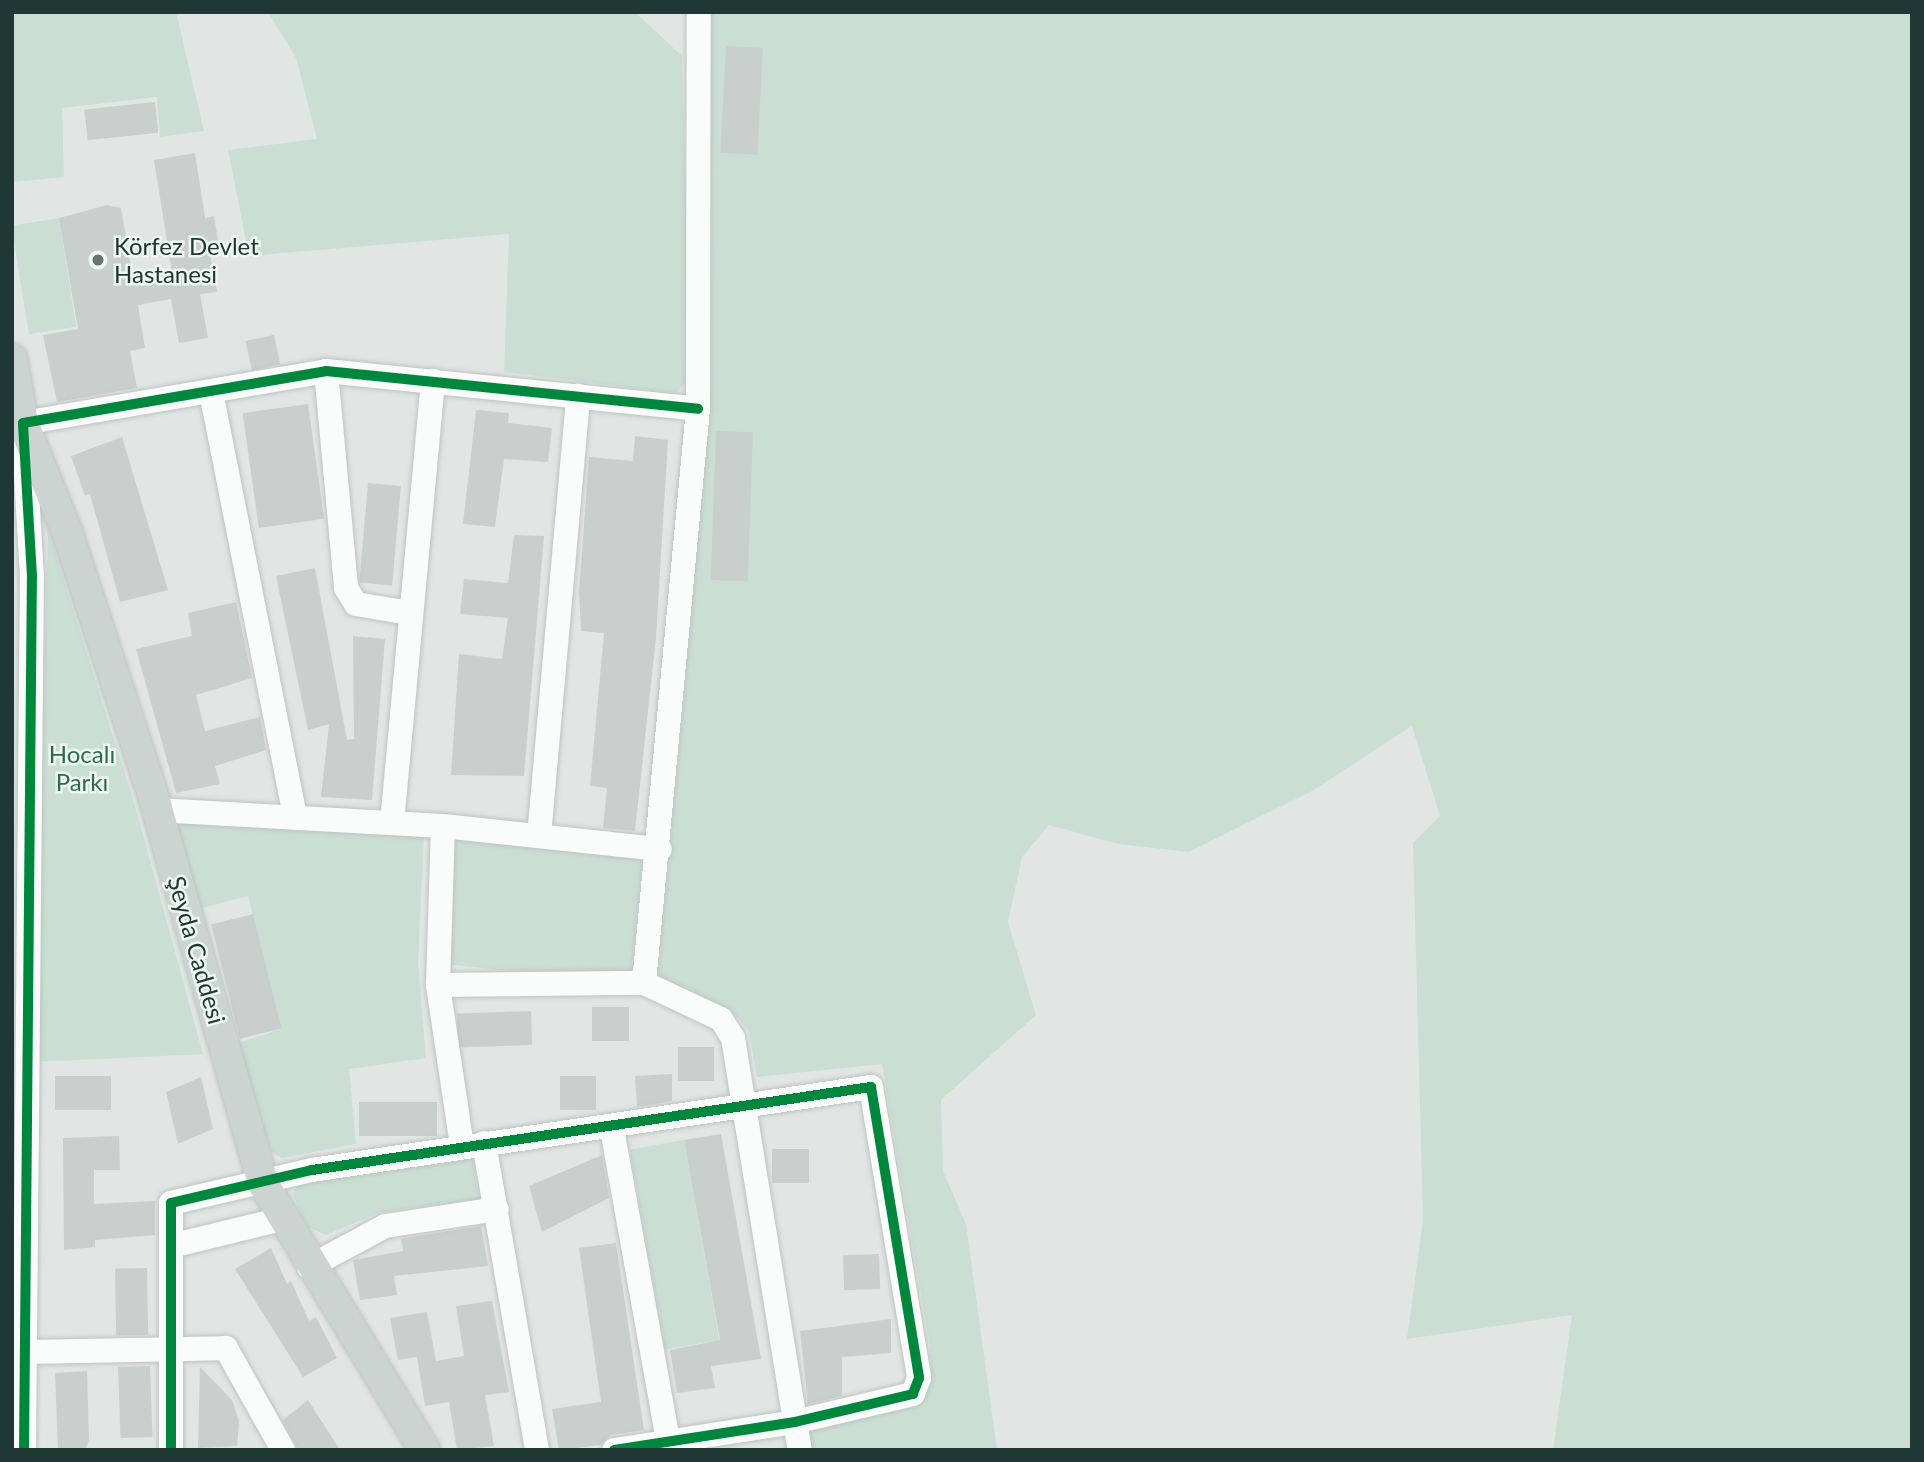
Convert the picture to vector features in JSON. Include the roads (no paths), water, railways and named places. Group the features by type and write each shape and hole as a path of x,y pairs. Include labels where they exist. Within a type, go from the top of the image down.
{"main road":[{"name":"Şeyda Caddesi","path":"12,359 18,424 67,532 157,810 263,1183 309,1267 425,1450"}],"street":[{"path":"644,983 660,849 698,409 699,12"},
{"path":"24,1450 25,1352 20,1253 32,576 18,424 326,371 698,409"},
{"path":"326,371 346,588 356,604 410,612"},
{"path":"392,823 433,381"},
{"path":"211,392 295,818"},
{"path":"539,836 578,396"},
{"path":"157,810 443,826 660,849"},
{"path":"443,826 438,985 473,1144 497,1209 537,1450"},
{"path":"438,985 644,983 728,1027 800,1450"},
{"path":"171,1450 171,1203 473,1144 612,1129 872,1087 918,1385 903,1401 795,1422 614,1450"},
{"path":"612,1129 668,1441"},
{"path":"309,1267 384,1226 497,1209"},
{"path":"171,1246 282,1219"},
{"path":"25,1352 226,1348 283,1450"}],"place":[{"name":"Körfez Devlet Hastanesi","path":"98,260"}],"park label":[{"name":"Hocalı Parkı","path":"82,768"}]}
